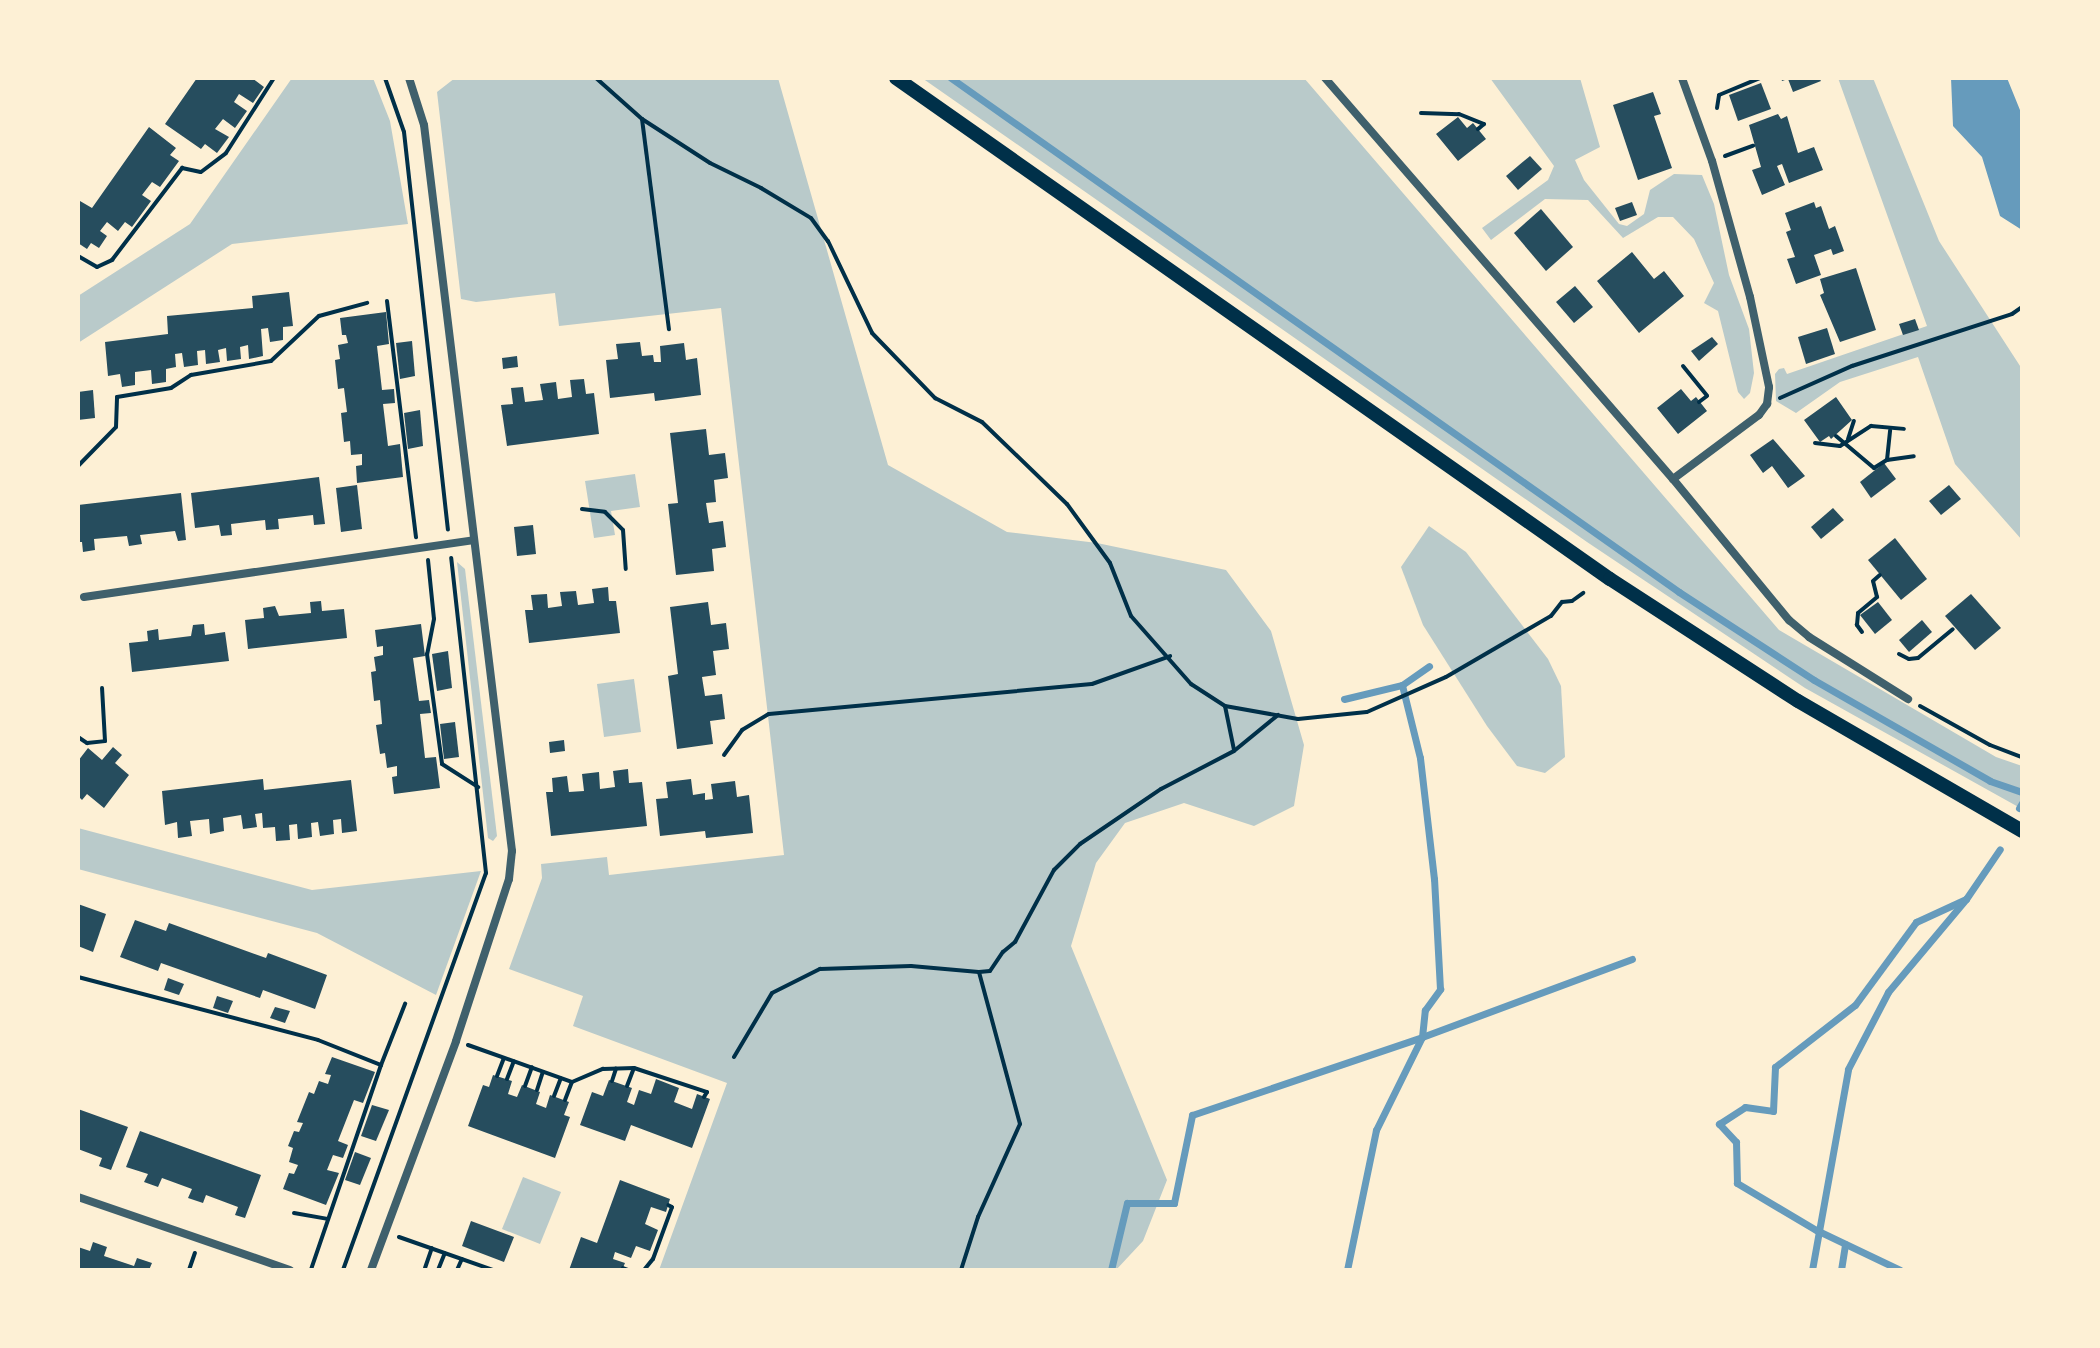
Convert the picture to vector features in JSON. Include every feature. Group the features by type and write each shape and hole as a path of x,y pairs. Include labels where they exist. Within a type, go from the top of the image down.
{"main road":[{"path":"887,78 937,109"},
{"path":"896,78 1610,579 1798,701 2022,831"}],"street":[{"path":"371,1270 456,1041 509,879 512,851 424,125 409,78"},
{"path":"1325,78 1673,479 1789,620 1809,637 1908,699"},
{"path":"1673,479 1759,415 1767,404 1769,387 1754,313 1712,161 1682,78"},
{"path":"84,597 474,540"},
{"path":"78,1197 290,1270"}],"path":[{"path":"78,256 97,267 112,260 182,168 201,172 226,153 274,78"},
{"path":"343,1270 486,873 404,132 385,78"},
{"path":"596,78 642,119 710,163 761,188 811,218 828,241 872,333 935,398 982,422 1067,504 1110,563 1131,616 1170,656 1191,684 1225,706 1298,719 1367,712 1446,677 1551,616 1562,602 1578,598 1583,593"},
{"path":"1717,108 1719,95 1760,78"},
{"path":"1421,113 1459,114 1484,124 1478,129"},
{"path":"642,119 669,329"},
{"path":"1712,161 1753,146"},
{"path":"387,301 434,619 427,654 442,764 478,787"},
{"path":"78,466 116,427 117,397 171,388 191,375 271,361 319,316 367,303"},
{"path":"1767,404 1852,366 2022,307"},
{"path":"1683,366 1707,396 1699,402"},
{"path":"1844,443 1854,421"},
{"path":"1815,443 1834,447 1871,426 1904,429"},
{"path":"1887,460 1890,430"},
{"path":"1836,436 1874,468 1887,460 1914,456"},
{"path":"582,509 605,512 623,530 626,569"},
{"path":"1862,632 1857,625 1858,613 1877,597 1873,581 1880,575"},
{"path":"1899,654 1909,659 1918,658 1953,629"},
{"path":"724,755 742,730 769,714 1092,684 1170,656"},
{"path":"78,737 87,743 105,741 102,688"},
{"path":"1908,699 1990,745 2022,757"},
{"path":"1225,706 1234,751"},
{"path":"734,1057 772,993 820,969 911,966 990,971 1003,952 1015,942 1054,870 1080,844 1161,789 1234,751 1278,715"},
{"path":"961,1270 978,1217 1020,1124 979,972"},
{"path":"78,977 318,1040 381,1065"},
{"path":"311,1270 405,1004"},
{"path":"456,1041 572,1082 603,1069 634,1068 707,1092 704,1097"},
{"path":"497,1076 504,1058"},
{"path":"507,1079 514,1061"},
{"path":"525,1086 532,1067"},
{"path":"627,1086 634,1068"},
{"path":"612,1081 616,1069"},
{"path":"537,1090 543,1072"},
{"path":"554,1096 561,1078"},
{"path":"565,1100 572,1082"},
{"path":"644,1270 672,1207 668,1205"},
{"path":"294,1213 328,1219"},
{"path":"386,1232 491,1270"},
{"path":"425,1268 432,1248"},
{"path":"438,1270 445,1253"},
{"path":"457,1270 462,1259"},
{"path":"471,1270 473,1263"}],"shaded area":[{"path":"292,78 373,78 390,121 408,224 232,244 78,343 78,296 190,224"},
{"path":"455,78 778,78 888,465 1007,532 1097,543 1226,570 1271,631 1304,745 1294,806 1254,826 1184,803 1125,823 1096,863 1071,946 1167,1180 1143,1241 1116,1270 659,1270 727,1083 573,1026 583,996 509,969 542,878 541,864 607,857 609,875 784,855 721,308 559,326 555,293 476,302 461,299 437,92"},
{"path":"922,78 1304,78 1779,630 1996,757 2022,766 2022,809 1805,688 1587,542"},
{"path":"1490,78 1580,78 1600,147 1575,160 1584,180 1619,224 1627,226 1644,214 1650,190 1674,174 1702,175 1714,204 1729,275 1749,329 1754,373 1750,393 1744,399 1738,392 1718,311 1704,303 1714,283 1694,239 1673,217 1658,217 1623,238 1588,200 1545,199 1491,240 1482,228 1548,180 1554,166"},
{"path":"1838,78 1873,78 1939,241 2022,369 2022,540 1955,464 1918,357 1840,382 1796,413 1776,401 1775,374 1779,369 1784,368 1787,374 1927,326"},
{"path":"635,474 640,507 611,511 615,535 594,538 585,481"},
{"path":"1429,526 1466,552 1548,659 1561,686 1565,757 1545,773 1517,766 1487,726 1423,625 1401,567"},
{"path":"457,562 465,569 497,836 493,841 488,838"},
{"path":"634,679 641,732 604,737 597,684"},
{"path":"78,828 312,890 481,871 436,995 317,933 78,869"},
{"path":"523,1177 561,1192 540,1244 502,1229"}],"water":[{"path":"1951,78 2007,78 2022,115 2022,230 2000,216 1982,157 1953,126"}],"building":[{"path":"197,78 252,78 264,87 253,103 239,94 234,102 247,111 235,128 223,119 215,129 229,137 217,153 205,144 201,149 165,124"},
{"path":"1781,78 1819,78 1821,81 1793,92 1788,79 1782,81"},
{"path":"1761,83 1771,109 1738,121 1729,95"},
{"path":"1653,92 1661,114 1654,116 1672,168 1638,180 1613,105"},
{"path":"1778,114 1781,119 1787,116 1798,153 1814,147 1823,170 1789,183 1782,164 1777,166 1785,185 1762,195 1752,170 1761,167 1749,125"},
{"path":"1458,117 1467,128 1473,123 1486,139 1458,161 1436,134"},
{"path":"149,127 176,148 170,155 179,161 160,187 152,182 142,195 151,201 132,227 125,222 118,231 107,222 100,231 107,236 99,248 91,243 87,249 78,243 78,204 80,201 92,208"},
{"path":"1530,156 1542,169 1518,190 1506,176"},
{"path":"1632,202 1637,215 1620,221 1615,208"},
{"path":"1814,202 1816,208 1821,206 1829,229 1835,226 1844,251 1833,255 1831,249 1814,255 1821,275 1796,284 1787,259 1795,257 1786,232 1791,230 1785,213"},
{"path":"1541,209 1573,247 1546,271 1514,233"},
{"path":"1632,252 1654,279 1664,271 1684,296 1639,333 1597,281"},
{"path":"1856,268 1876,330 1840,342 1820,295 1824,293 1820,279"},
{"path":"1575,286 1593,307 1574,323 1556,302"},
{"path":"289,292 293,326 283,327 283,340 270,342 268,328 261,329 263,356 249,359 248,345 240,347 241,359 227,361 226,348 218,350 220,362 206,364 205,350 197,351 198,365 184,367 182,353 175,354 176,367 166,369 166,382 152,384 151,370 135,372 135,385 122,387 120,374 108,376 105,342 168,334 167,316 253,308 252,296"},
{"path":"386,312 389,344 377,346 382,390 394,389 395,403 383,404 388,446 400,444 403,477 357,483 356,466 362,465 362,454 351,455 350,441 344,442 341,413 347,412 344,388 338,389 335,360 340,359 338,345 348,343 346,335 342,335 340,318"},
{"path":"1915,319 1919,330 1903,335 1899,324"},
{"path":"1827,328 1835,354 1806,364 1798,337"},
{"path":"1712,337 1718,344 1699,361 1691,351"},
{"path":"412,341 415,376 400,379 396,343"},
{"path":"640,342 642,356 653,355 654,362 661,362 660,346 684,343 686,360 697,358 701,395 655,401 654,393 610,398 606,360 618,359 616,344"},
{"path":"517,356 518,367 503,369 502,358"},
{"path":"584,379 586,394 594,393 599,434 507,446 501,405 513,404 511,388 523,387 525,402 543,400 540,384 556,382 558,399 572,397 570,380"},
{"path":"1681,389 1691,401 1696,397 1707,411 1678,434 1657,408"},
{"path":"93,390 95,418 78,420 78,392"},
{"path":"1836,397 1852,420 1831,439 1829,436 1820,442 1804,420"},
{"path":"420,410 423,446 408,449 404,413"},
{"path":"706,429 709,455 725,453 728,478 714,480 716,502 706,503 709,523 723,521 726,547 712,549 714,571 676,575 668,504 678,503 670,433"},
{"path":"1773,439 1805,476 1788,488 1772,466 1763,473 1750,455"},
{"path":"1884,463 1896,479 1871,498 1860,482"},
{"path":"319,477 325,524 314,525 313,515 278,519 279,529 266,530 265,520 231,524 232,535 221,536 219,525 195,528 191,493"},
{"path":"357,485 362,529 341,532 336,488"},
{"path":"1949,485 1961,499 1941,515 1929,501"},
{"path":"181,493 186,540 178,541 175,531 140,535 142,544 129,546 127,536 94,539 95,550 83,552 82,542 78,542 78,505"},
{"path":"1833,508 1844,520 1821,539 1811,527"},
{"path":"533,525 536,554 517,556 514,527"},
{"path":"1895,538 1927,579 1901,600 1868,560"},
{"path":"608,587 609,601 616,601 620,633 529,643 525,610 533,610 531,595 547,594 548,608 562,606 560,592 576,591 578,605 594,603 592,589"},
{"path":"1971,594 2001,628 1975,650 1945,616"},
{"path":"321,601 322,611 344,609 347,638 248,649 245,620 264,618 263,608 275,606 279,616 311,613 310,602"},
{"path":"708,602 711,625 726,623 729,649 713,651 716,675 702,677 705,696 722,694 725,719 710,721 713,744 677,749 668,676 678,674 670,607"},
{"path":"1878,602 1892,620 1875,634 1860,615"},
{"path":"1922,620 1932,632 1909,652 1899,640"},
{"path":"204,624 205,635 225,632 229,661 132,672 129,643 148,641 147,631 158,629 159,640 191,636 193,625"},
{"path":"421,624 425,656 413,658 419,701 429,700 431,713 420,714 425,758 436,757 440,788 394,794 392,777 397,776 397,766 387,768 385,753 380,754 376,725 382,724 380,700 374,701 371,672 376,671 374,657 383,655 383,646 377,647 375,630"},
{"path":"448,651 452,688 437,691 432,654"},
{"path":"455,722 459,757 444,759 440,724"},
{"path":"564,740 565,751 550,753 549,742"},
{"path":"113,747 122,755 115,763 129,775 104,808 87,794 82,800 78,796 78,761 88,748 102,760"},
{"path":"628,769 629,783 642,782 647,826 551,836 546,792 553,792 552,778 567,776 569,792 584,791 582,774 599,772 600,789 615,787 613,771"},
{"path":"263,779 264,790 351,780 357,831 342,833 341,819 333,820 334,834 320,836 318,822 311,823 312,837 298,839 297,824 289,825 290,840 276,841 275,827 263,828 262,813 255,814 257,827 243,829 241,815 223,818 224,831 210,834 209,819 190,821 192,836 178,838 177,822 165,825 162,791"},
{"path":"691,779 693,795 705,793 705,800 713,799 711,784 735,781 737,797 749,795 753,833 706,838 705,831 660,836 656,799 668,798 666,782"},
{"path":"78,904 106,914 93,952 78,946"},
{"path":"135,920 166,931 169,923 266,958 268,953 327,975 315,1009 263,990 260,998 161,963 158,971 120,957"},
{"path":"168,978 184,984 179,995 164,990"},
{"path":"217,996 233,1001 228,1013 213,1008"},
{"path":"275,1007 290,1011 285,1023 270,1018"},
{"path":"332,1057 375,1072 363,1103 354,1100 338,1141 348,1145 343,1158 333,1155 327,1170 339,1173 326,1205 283,1189 289,1173 294,1174 298,1165 289,1162 293,1148 288,1146 294,1131 299,1132 303,1123 297,1122 309,1092 314,1094 319,1081 328,1084 331,1075 325,1074"},
{"path":"493,1075 512,1081 508,1094 517,1097 522,1085 540,1092 536,1104 546,1108 550,1095 569,1102 564,1115 570,1117 555,1158 468,1126 483,1085 489,1087"},
{"path":"656,1079 679,1088 674,1102 692,1109 697,1094 710,1099 692,1148 631,1125 625,1141 580,1125 592,1092 603,1096 609,1080 632,1088 627,1102 634,1105 639,1090 651,1094"},
{"path":"372,1105 389,1110 376,1141 361,1136"},
{"path":"78,1109 128,1127 111,1170 99,1166 102,1158 78,1149"},
{"path":"140,1131 261,1175 245,1218 235,1215 238,1207 206,1195 203,1203 188,1198 192,1189 162,1178 158,1187 144,1182 148,1174 126,1167"},
{"path":"355,1152 371,1158 360,1185 345,1180"},
{"path":"620,1180 670,1199 666,1212 651,1207 645,1224 658,1230 650,1251 636,1246 631,1258 615,1252 613,1259 625,1263 622,1270 569,1270 581,1237 597,1243"},
{"path":"471,1221 514,1237 504,1262 462,1246"},
{"path":"93,1242 107,1247 104,1256 134,1266 137,1258 152,1263 149,1270 78,1270 78,1247 90,1251"}],"waterway":[{"path":"951,78 1679,592 1814,680 1990,781 2022,792"},
{"path":"1344,699 1402,685 1429,666"},
{"path":"1347,1270 1376,1130 1422,1037 1425,1010 1440,989 1434,879 1420,758 1402,685"},
{"path":"2019,808 2022,803"},
{"path":"1812,1270 1848,1069 1888,992 1966,899 2000,849"},
{"path":"1900,1270 1816,1230 1737,1183 1736,1142 1719,1124 1745,1107 1773,1111 1775,1067 1855,1005 1916,922 1966,899"},
{"path":"1111,1270 1127,1203 1174,1203 1192,1115 1422,1037 1632,959"},
{"path":"1841,1270 1845,1244"}]}
